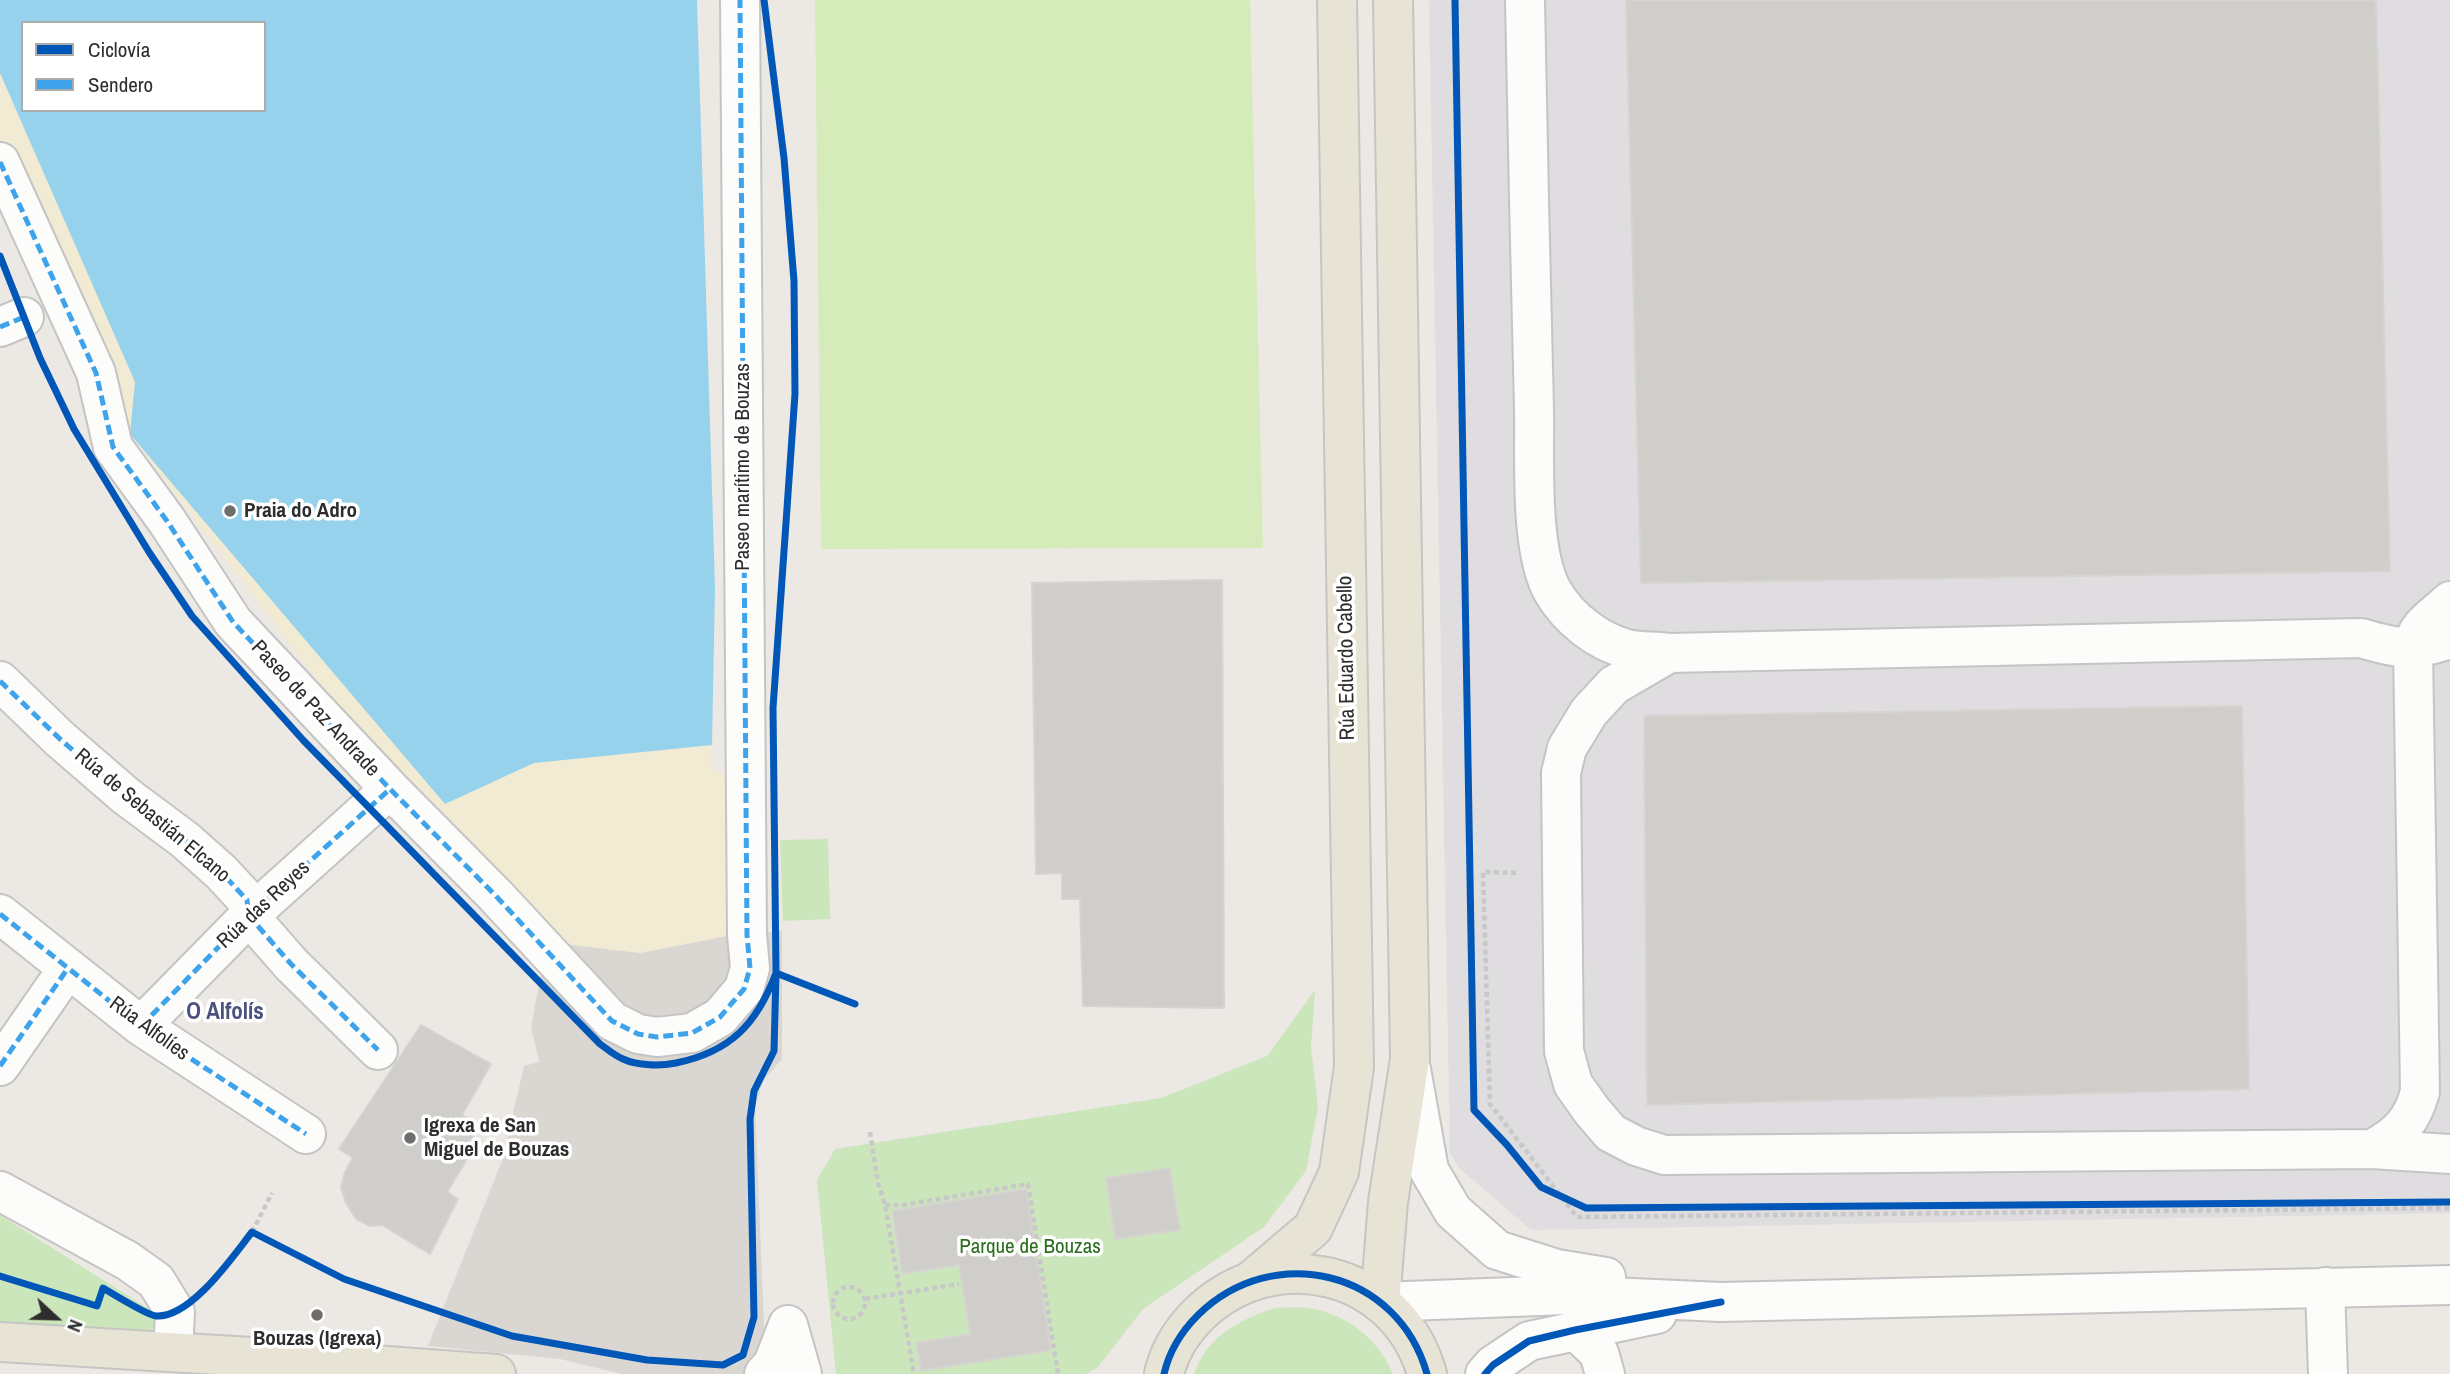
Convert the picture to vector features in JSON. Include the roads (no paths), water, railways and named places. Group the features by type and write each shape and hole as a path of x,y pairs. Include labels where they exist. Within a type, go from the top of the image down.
{"main road":[{"name":"Rúa Eduardo Cabello","path":"1252,1280 1313,1228 1339,1172 1354,1067 1338,0"},
{"path":"1380,1302 1388,1202 1410,1059 1393,0"},
{"path":"1161,1369 1187,1326 1216,1298 1252,1280 1290,1273 1331,1277 1368,1293 1405,1327 1422,1357 1427,1374"},
{"path":"0,1342 496,1374"}],"street":[{"name":"Paseo marítimo de Bouzas","path":"740,0 747,935"},
{"path":"1525,0 1533,401 1540,562 1553,592 1569,615 1593,634 1628,649 1669,653 2361,638 2394,648 2413,648 2427,647 2450,639"},
{"name":"Paseo de Paz Andrade","path":"0,162 96,373 113,447 167,521 233,622 390,789 495,895 611,1021 638,1034 657,1037 692,1034 720,1017 744,989 750,968 747,935"},
{"path":"2443,1154 2425,1144 2419,1130 2413,648 2419,627 2450,601"},
{"path":"1669,653 1614,685 1589,712 1567,748 1561,773 1564,1051 1573,1084 1611,1133 1636,1146 1664,1155 2372,1149 2443,1154"},
{"name":"Rúa de Sebastián Elcano","path":"0,681 60,739 221,872 247,900 249,916 291,964 378,1051"},
{"name":"Rúa das Reyes","path":"141,1026 249,916 390,789"},
{"name":"Rúa Alfolíes","path":"0,914 141,1026 306,1134"},
{"path":"0,1066 68,968"},
{"path":"1410,1059 1429,1170 1453,1211 1497,1250 1556,1269 1612,1278 1721,1302"},
{"path":"2372,1149 2388,1141 2404,1126 2415,1110 2420,1092"},
{"path":"0,1191 128,1261 156,1281 176,1312 173,1352"},
{"path":"1380,1302 1566,1295 1721,1302 2450,1285"},
{"path":"2325,1287 2328,1374"},
{"path":"1485,1374 1493,1365 1529,1341 1721,1302"},
{"path":"764,1374 773,1364 788,1325 802,1374"},
{"path":"1574,1330 1599,1353 1605,1374"}],"water":[{"path":"0,0 697,0 715,588 712,745 534,763 445,804 130,434 135,382 0,73"}],"place":[{"name":"Praia do Adro","path":"230,511"},
{"name":"Igrexa de San Miguel de Bouzas","path":"410,1138"},
{"name":"Bouzas (Igrexa)","path":"317,1315"}],"district":[{"name":"O Alfolís","path":"225,1013"}],"park label":[{"name":"Parque de Bouzas","path":"1030,1247"}]}
